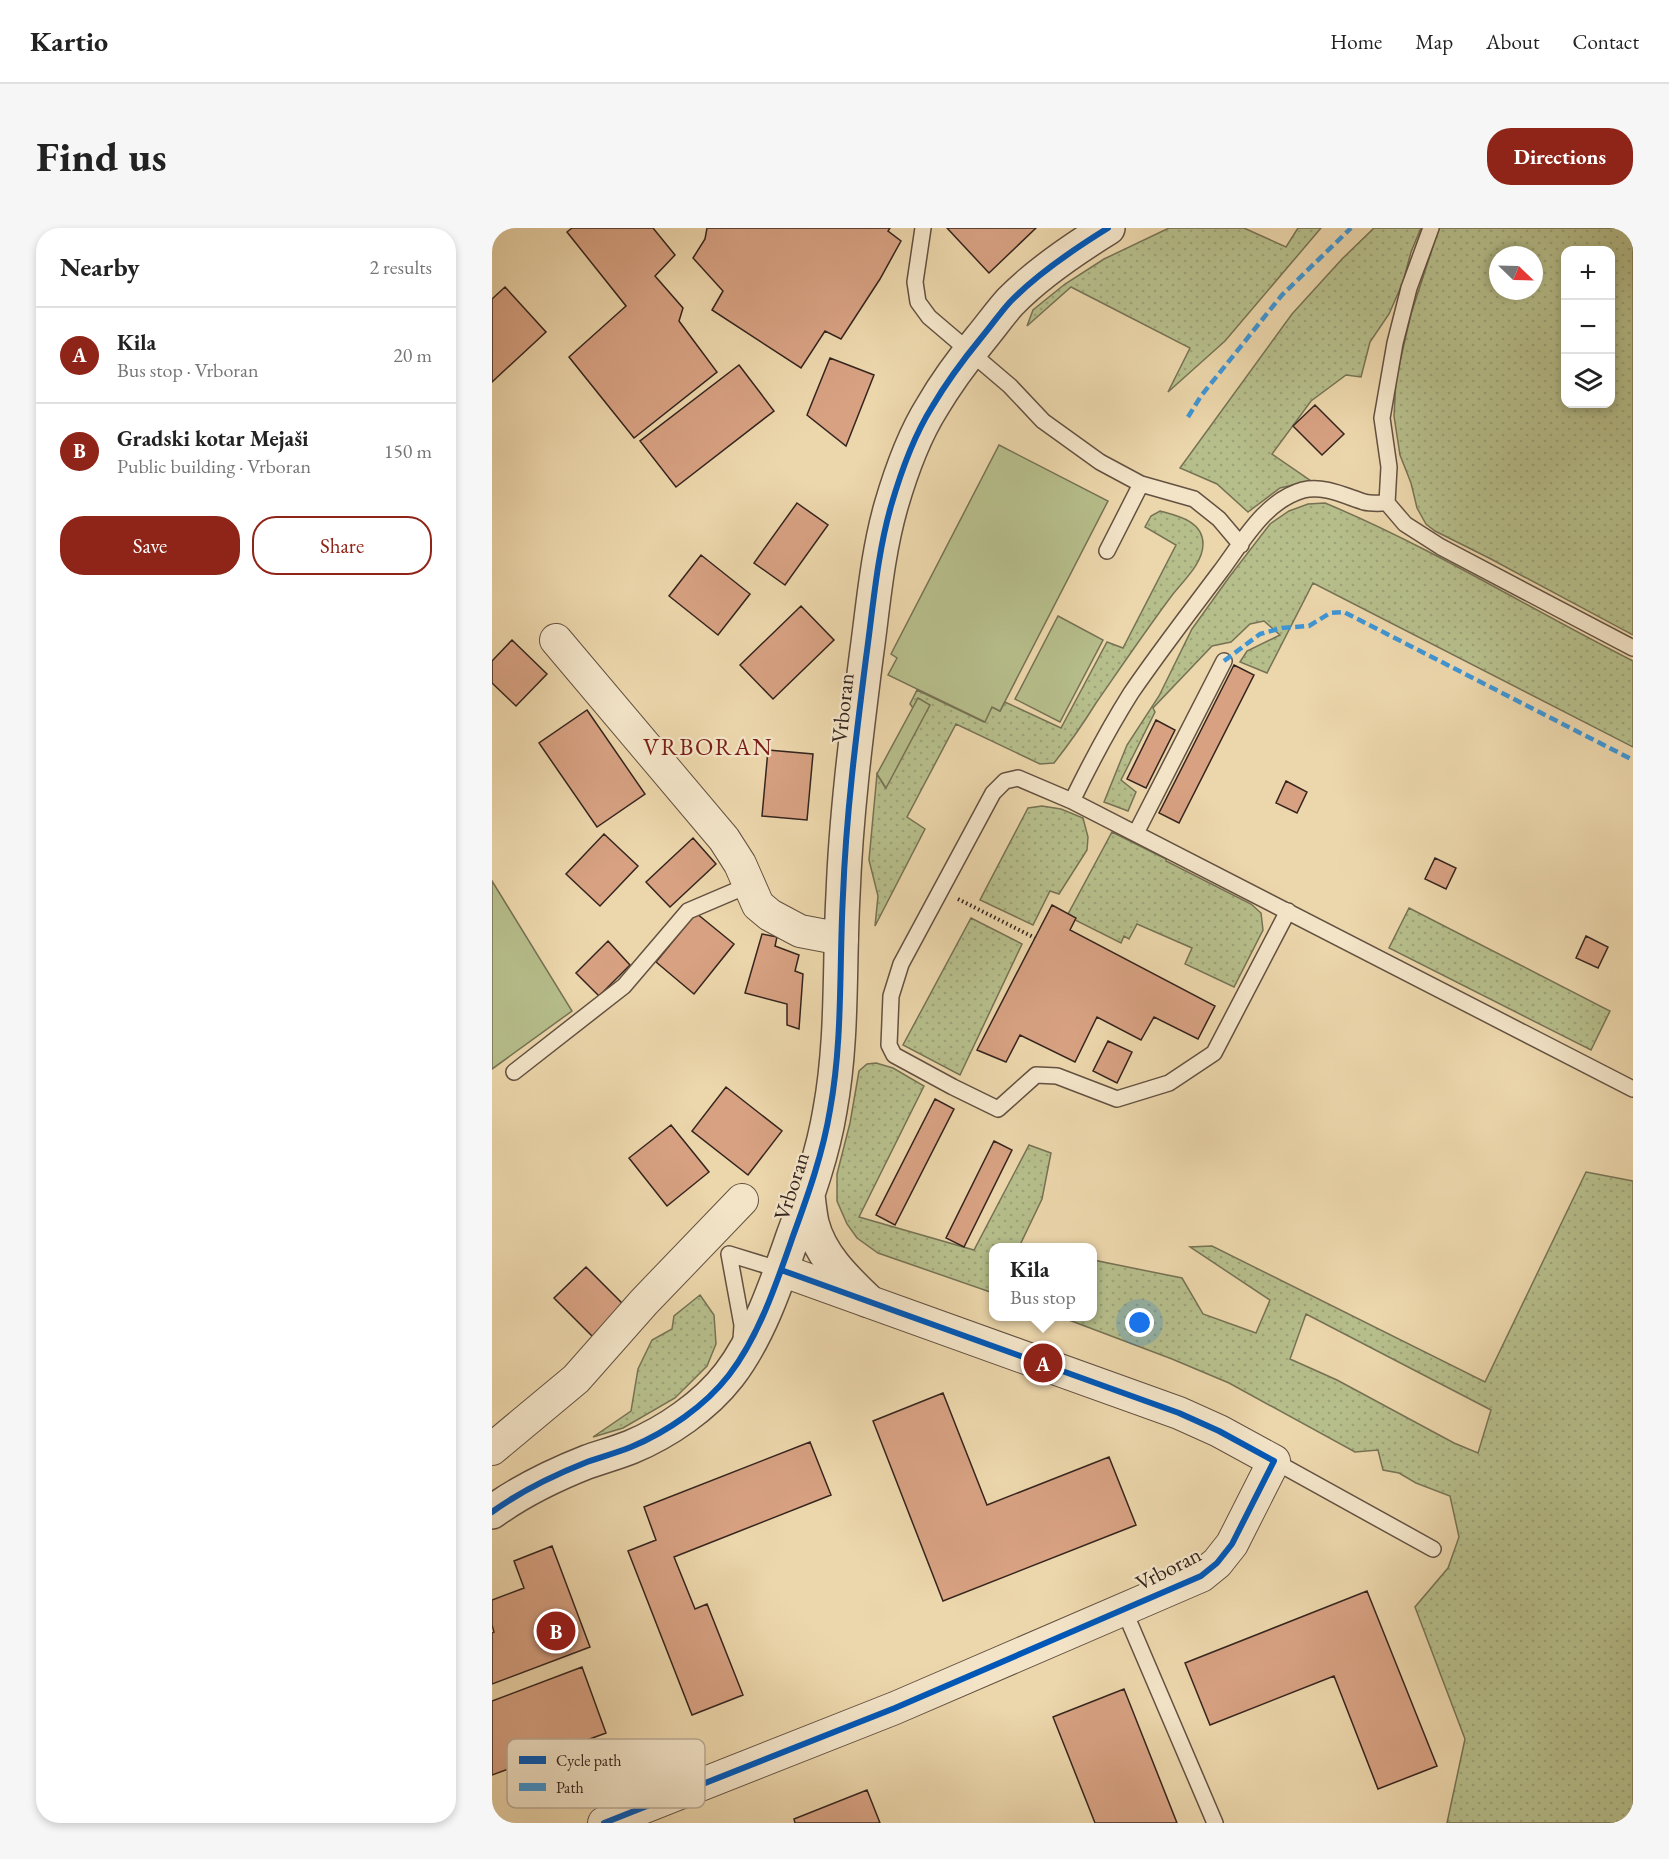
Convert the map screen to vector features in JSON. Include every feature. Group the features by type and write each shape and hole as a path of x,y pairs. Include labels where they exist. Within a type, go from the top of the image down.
{"street":[{"name":"Vrboran","path":"492,1512 546,1480 633,1446 663,1431 703,1403 726,1378 752,1339 781,1270 808,1195 828,1122 840,1023 843,895 863,683 881,553 894,497 925,419 971,351 1011,301 1077,247 1108,228"},
{"path":"556,640 724,839 740,864 758,905 770,915 800,932 842,939"},
{"path":"808,1195 816,1236 840,1275 867,1300"},
{"path":"492,1449 576,1379 644,1302 742,1200"},
{"path":"781,1270 1179,1413 1219,1431 1274,1461"},
{"name":"Vrboran","path":"705,1783 895,1708 1201,1576 1217,1563 1232,1544 1274,1461"},
{"name":"Vrboran","path":"604,1823 642,1808"}],"lane":[{"path":"923,228 915,282 918,302 929,317 1010,386 1043,421 1100,462 1141,484 1194,499 1219,519 1241,544"},
{"path":"1387,504 1389,468 1382,418 1400,321 1409,288 1431,228"},
{"path":"1107,551 1141,484"},
{"path":"1072,801 1094,756 1131,694 1190,611 1264,514 1285,498 1304,490 1321,489 1367,502 1387,504 1406,524 1441,547 1633,648"},
{"path":"1136,833 1224,661"},
{"path":"1288,911 1214,1053 1169,1083 1117,1099 1057,1076 1036,1075 998,1108 894,1055 889,1045 891,996 901,964 993,793 1005,781 1018,778 1072,801 1136,833 1288,911 1633,1089"},
{"path":"514,1072 624,986 688,911 749,885"},
{"path":"739,1361 742,1325 729,1254 781,1270"},
{"path":"1274,1461 1433,1549"},
{"path":"1124,1610 1215,1823"}],"path":[{"path":"954,897 1035,938"}],"green space":[{"path":"1169,228 1244,228 1286,247 1298,228 1321,228 1225,341 1168,392 1190,348 1071,287 1027,326 1033,310 1065,284 1104,259"},
{"path":"1374,228 1421,228 1411,252 1403,282 1389,314 1370,342 1361,377 1346,375 1311,401 1272,454 1311,481 1280,488 1248,512 1217,484 1180,468 1292,314"},
{"path":"1439,228 1633,228 1633,635 1435,531 1426,524 1417,508 1411,483 1400,455 1394,416 1396,379 1411,314"},
{"path":"999,445 1108,501 1000,711 992,707 985,722 888,675 897,658 891,654"},
{"path":"1325,503 1442,559 1633,661 1633,747 1313,583 1267,673 1240,662 1247,651 1280,635 1264,621 1250,624 1231,642 1212,646 1153,708 1155,712 1121,780 1136,792 1128,811 1104,802 1127,745 1159,696 1192,629 1230,576 1270,524 1289,511 1308,504"},
{"path":"1160,511 1188,521 1199,530 1202,536 1202,551 1192,571 1153,621 1054,763 1040,764 956,724 907,817 925,829 875,926 878,896 869,860 877,774 885,787 918,698 913,708 910,704 917,690 984,722 992,707 1000,711 1005,702 1061,728 1107,642 1123,648 1176,545 1145,527 1151,516"},
{"path":"1058,616 1103,640 1060,722 1015,699"},
{"path":"918,698 930,705 886,788 877,774"},
{"path":"1042,806 1061,809 1083,818 1088,837 1087,850 1059,894 1050,891 1033,925 980,900 1028,808"},
{"path":"1112,832 1251,904 1261,913 1263,930 1234,987 1185,964 1192,948 1137,924 1129,939 1124,936 1121,943 1067,916"},
{"path":"492,881 572,1011 492,1069"},
{"path":"1409,908 1610,1011 1591,1050 1389,948"},
{"path":"971,918 1022,944 960,1075 903,1045"},
{"path":"876,1063 893,1068 924,1086 859,1217 974,1250 1029,1145 1051,1153 1042,1199 1021,1243 989,1243 989,1292 878,1253 857,1238 847,1224 837,1201 837,1174 850,1123 859,1071 867,1064"},
{"path":"1586,1172 1633,1181 1633,1823 1447,1823 1465,1739 1415,1607 1448,1568 1459,1537 1450,1496 1416,1483 1399,1473 1383,1470 1378,1450 1355,1452 1229,1383 1072,1321 1097,1321 1097,1261 1182,1278 1203,1314 1256,1333 1270,1300 1190,1247 1212,1246 1485,1382","holes":["1306,1314 1491,1410 1478,1453 1454,1443 1337,1380 1290,1359"]},
{"path":"700,1295 714,1315 716,1344 707,1366 675,1398 623,1428 593,1437 631,1411 638,1369 652,1340 672,1329 674,1316"}],"building":[{"path":"572,228 653,228 675,255 655,276 683,308 679,321 717,372 634,438 569,357 626,306 567,232"},
{"path":"707,228 890,228 888,231 901,241 880,279 841,339 825,331 801,368 712,310 723,291 693,258 705,239"},
{"path":"947,228 1036,228 989,273"},
{"path":"505,287 546,332 492,382 492,299"},
{"path":"830,358 874,375 846,446 807,415"},
{"path":"739,365 774,411 676,487 640,441"},
{"path":"1315,405 1344,434 1322,455 1293,426"},
{"path":"797,503 828,525 785,585 754,563"},
{"path":"701,555 750,594 718,635 669,596"},
{"path":"801,606 834,640 773,699 740,665"},
{"path":"512,640 547,674 516,706 492,683 492,661"},
{"path":"1234,665 1254,675 1179,823 1159,813"},
{"path":"587,710 645,794 597,827 539,743"},
{"path":"1156,720 1175,730 1146,788 1127,779"},
{"path":"768,750 813,754 807,820 762,816"},
{"path":"1286,781 1307,792 1297,813 1276,803"},
{"path":"604,834 638,866 600,906 566,874"},
{"path":"693,838 716,864 670,907 646,882"},
{"path":"1435,858 1456,868 1446,889 1425,879"},
{"path":"1052,905 1076,918 1070,930 1215,1006 1198,1039 1154,1017 1141,1040 1097,1017 1075,1062 1020,1035 1006,1062 977,1050"},
{"path":"696,913 734,944 694,994 656,962"},
{"path":"762,934 777,937 775,946 799,955 795,971 803,974 799,1029 787,1025 787,1004 745,993"},
{"path":"1586,936 1608,947 1598,968 1576,958"},
{"path":"608,941 630,965 599,996 576,973"},
{"path":"1108,1041 1132,1052 1117,1083 1093,1071"},
{"path":"726,1087 782,1131 748,1175 692,1131"},
{"path":"935,1099 954,1109 895,1225 876,1215"},
{"path":"671,1125 709,1172 667,1206 629,1158"},
{"path":"994,1141 1012,1150 964,1247 946,1238"},
{"path":"586,1267 625,1306 593,1337 554,1298"},
{"path":"943,1393 987,1505 1109,1457 1136,1525 943,1601 873,1421"},
{"path":"810,1442 831,1495 674,1557 695,1609 707,1604 743,1695 692,1715 628,1551 656,1540 644,1507"},
{"path":"552,1546 590,1647 492,1684 492,1633 494,1632 492,1600 524,1588 514,1561"},
{"path":"1367,1591 1437,1766 1378,1789 1334,1676 1210,1725 1185,1663"},
{"path":"582,1667 606,1733 590,1739 507,1739 507,1769 492,1775 492,1701"},
{"path":"1124,1689 1177,1823 1095,1823 1053,1717"},
{"path":"867,1790 880,1823 795,1823 794,1819"}],"marked path":[{"path":"1188,417 1201,396 1282,295 1351,228"},
{"path":"1224,661 1260,634 1282,628 1309,626 1330,613 1344,612 1633,760"}],"cycle path":[{"path":"492,1512 514,1497 550,1478 645,1441 672,1426 709,1397 729,1375 740,1360 758,1326 774,1290 809,1189 830,1110 839,1030 844,865 852,776 882,543 903,468 926,418 943,389 1010,302 1044,271 1108,228"},
{"path":"705,1783 895,1708 1201,1576 1217,1563 1232,1544 1274,1461 1219,1431 1179,1413 781,1270"},
{"path":"604,1823 642,1808"}],"place":[{"name":"Kila","path":"1043,1363"},
{"name":"Gradski kotar Mejaši","path":"556,1631"}],"district":[{"name":"VRBORAN","path":"708,747"}]}
